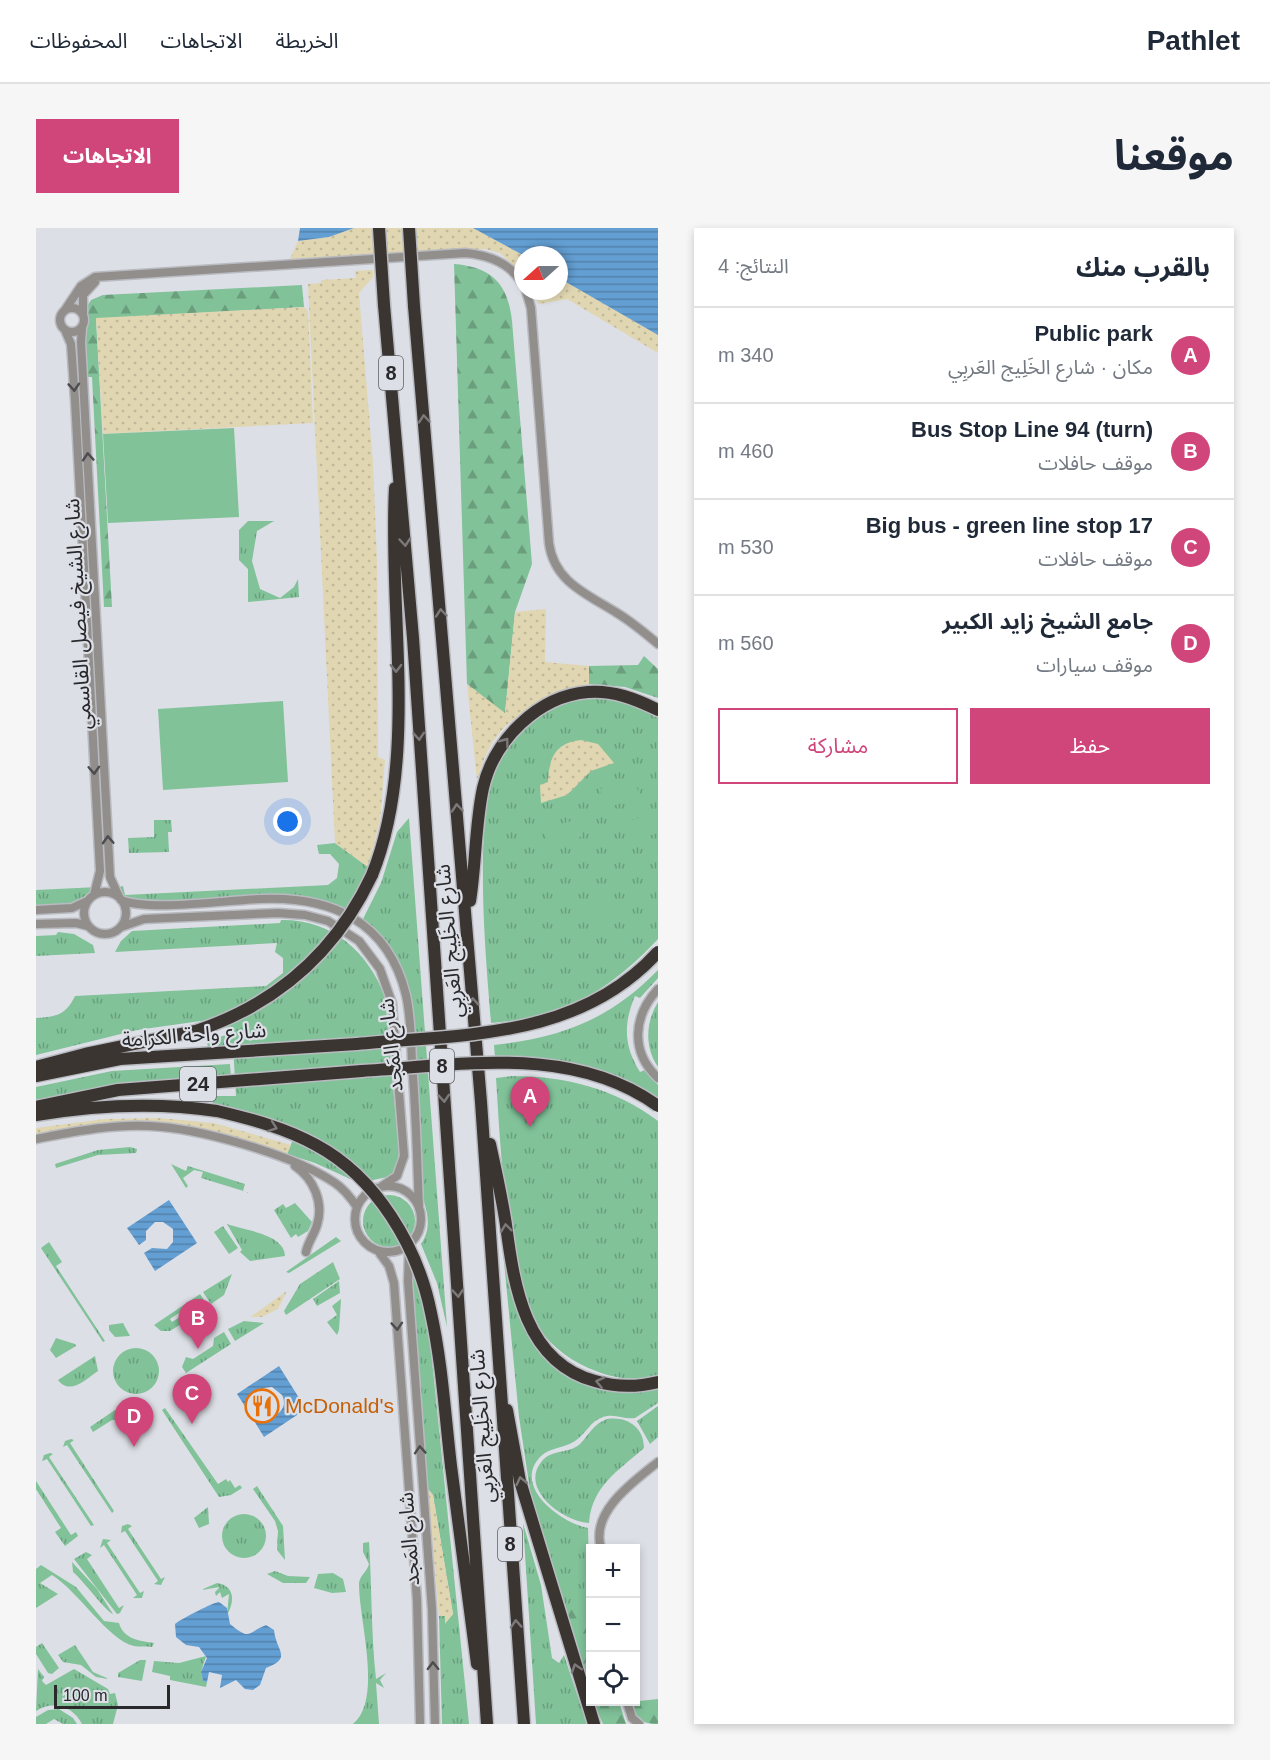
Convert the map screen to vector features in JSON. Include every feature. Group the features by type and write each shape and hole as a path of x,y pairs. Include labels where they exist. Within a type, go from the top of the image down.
{"highway":[{"name":"شارع الخَلِيج العَربِي","path":"379,228 397,442 488,1724"},
{"name":"شارع الخَلِيج العَربِي","path":"409,228 481,1102 497,1364 524,1724"},
{"path":"36,1067 85,1054 196,1031 252,1008 301,973 342,928 372,875 386,833 394,788 397,715 393,513 397,442"},
{"path":"467,920 483,786 503,742 527,717 545,706 576,694 589,692 618,694 658,710"},
{"name":"شارع واحة الكرامة","path":"36,1076 120,1059 357,1044 503,1030 566,1015 621,984 658,952"},
{"name":"24","path":"36,1107 118,1090 505,1062 555,1064 608,1077 637,1091 658,1106"},
{"path":"481,1102 506,1224 512,1276 520,1304 533,1331 557,1360 590,1380 619,1386 658,1382"},
{"path":"36,1115 81,1109 152,1106 217,1111 252,1119 317,1145 350,1170 393,1219 414,1259 431,1312 474,1648 485,1691"},
{"path":"497,1364 520,1481 594,1722"}],"street":[{"path":"99,277 85,291 83,313 85,320 82,328 76,332 65,330 60,320 66,310 84,283 99,277 465,253 494,258 508,267 514,274"},
{"path":"529,300 549,543 554,564 567,582 630,621 658,644"},
{"path":"66,310 76,308 83,313"},
{"name":"شارع الشيخ فيصل القاسمي","path":"82,328 111,882 120,898"},
{"name":"شارع الشيخ فيصل القاسمي","path":"65,330 71,344 74,390 100,871 91,898"},
{"path":"36,910 72,908 108,892 120,898 126,910 121,927 112,933 102,935 88,926 75,923 36,924"},
{"path":"88,926 83,914 91,898"},
{"name":"شارع المَجد","path":"120,898 144,905 268,898 301,900 321,903 342,912 371,933 397,969 406,997 415,1096 419,1208"},
{"name":"شارع المَجد","path":"121,927 144,919 292,914 328,921 358,941 374,959 385,980 394,1015 404,1156 397,1176 382,1186"},
{"path":"658,989 643,1009 637,1031 640,1053 658,1078"},
{"path":"36,1139 96,1128 149,1126 199,1133 271,1154 313,1171 337,1184 357,1207"},
{"path":"271,1154 299,1169 316,1192 319,1218 306,1252"},
{"path":"382,1186 404,1190 419,1208 419,1231 410,1244 395,1252 378,1251 365,1243 358,1234 354,1217 357,1207 367,1193 382,1186"},
{"name":"شارع المَجد","path":"410,1244 407,1272 432,1609 435,1724"},
{"name":"شارع المَجد","path":"378,1251 388,1266 394,1283 417,1600 420,1724"},
{"path":"601,1544 599,1531 610,1507 658,1462"},
{"path":"628,1706 632,1718 639,1724"}],"green space":[{"path":"454,264 479,269 496,280 507,297 512,321 532,564 515,612 505,714 467,684"},
{"path":"302,285 304,307 96,319 112,607 104,607 92,377 88,377 84,311 91,300 103,295"},
{"path":"234,428 239,517 108,523 103,434"},
{"path":"248,521 274,521 257,531 252,561 260,589 280,598 294,587 298,579 299,597 248,602 248,569 239,560 239,530"},
{"path":"644,656 658,669 658,698 625,687 589,684 589,666 638,665"},
{"path":"585,696 622,698 658,714 658,939 622,973 584,999 541,1015 491,1023 483,876 488,796 495,764 507,740 533,716 553,704"},
{"path":"283,701 288,782 163,790 158,709"},
{"path":"634,778 640,797 606,808 600,789"},
{"path":"658,812 658,833 633,840 628,821"},
{"path":"409,818 447,1327 437,1283 421,1244 426,1234 428,1218 424,1202 412,1013 406,980 396,955 363,919 381,883 397,832"},
{"path":"578,819 583,836 549,846 544,829"},
{"path":"154,820 171,820 172,832 168,832 169,852 129,853 128,838 154,837"},
{"path":"335,843 368,867 349,910 305,896 140,902 121,896 119,887 123,886 125,895 328,885 337,878 339,864 330,854 319,854 317,845"},
{"path":"98,887 98,894 88,903 36,906 36,890"},
{"path":"625,899 630,916 596,926 591,909"},
{"path":"281,920 316,925 331,932 358,952 378,980 385,997 399,1152 398,1166 392,1176 359,1183 315,1163 287,1154 297,1130 213,1106 212,1096 236,1096 233,1047 208,1048 207,1041 229,1034 222,1018 137,1030 36,1055 36,1018 60,1014 75,996 266,986 283,973 283,958 275,952 277,943 115,952 121,941 132,931 280,923"},
{"path":"58,932 74,934 93,945 95,953 36,956 36,936 56,935"},
{"path":"658,970 658,978 640,998 635,996 628,1016 627,1035 631,1054 640,1072 645,1070 658,1085 658,1100 638,1087 600,1070 560,1062 495,1058 494,1045 542,1037 603,1014 640,987"},
{"path":"658,1002 658,1067 650,1051 648,1034 651,1018"},
{"path":"230,1064 231,1078 36,1104 36,1087 112,1071"},
{"path":"511,1076 551,1078 588,1086 624,1100 658,1121 658,1375 643,1378 619,1377 603,1374 580,1364 550,1342 539,1328 528,1306 512,1244 500,1136 496,1078"},
{"path":"130,1147 137,1149 136,1153 98,1155 56,1168 55,1164 98,1150"},
{"path":"171,1164 186,1171 188,1166 245,1184 243,1191 201,1178 203,1172 194,1170 183,1178 188,1186 186,1188"},
{"path":"496,1179 509,1284 519,1314 531,1334 571,1375 596,1388 624,1392 658,1389 658,1403 635,1418 603,1417 575,1441 545,1453 533,1468 532,1479 543,1501 565,1519 588,1528 586,1608 564,1608 531,1497 519,1417"},
{"path":"384,1195 394,1195 403,1199 411,1207 415,1221 411,1235 403,1243 394,1247 384,1247 375,1243 367,1235 363,1226 363,1216 367,1207 375,1199"},
{"path":"295,1203 312,1222 308,1231 291,1238 274,1210 283,1204 286,1208"},
{"path":"227,1224 271,1238 283,1249 285,1256 250,1261 240,1252 242,1250"},
{"path":"223,1226 238,1248 229,1254 214,1232"},
{"path":"336,1237 341,1241 289,1273 286,1272"},
{"path":"49,1242 62,1262 56,1266 105,1341 103,1342 41,1248"},
{"path":"333,1262 340,1279 286,1315 284,1311 300,1284"},
{"path":"414,1269 428,1321 469,1724 442,1724 439,1616 445,1615 445,1623 453,1614 433,1495 428,1489 412,1285"},
{"path":"232,1274 224,1295 211,1304 203,1292"},
{"path":"339,1281 340,1293 317,1306 313,1299"},
{"path":"200,1294 208,1306 192,1318 185,1309 170,1319 172,1322 185,1314 189,1319 170,1331 161,1331 154,1325"},
{"path":"341,1299 337,1335 327,1322 337,1315 332,1306"},
{"path":"244,1321 264,1323 235,1341 228,1329"},
{"path":"123,1323 130,1336 115,1337 109,1330 109,1325"},
{"path":"224,1332 231,1344 186,1373 182,1367 186,1357 193,1359 213,1346 214,1338"},
{"path":"56,1338 76,1346 56,1358 50,1350"},
{"path":"136,1348 152,1355 159,1371 152,1387 136,1394 120,1387 113,1371 120,1355"},
{"path":"95,1356 98,1371 83,1382 68,1386 58,1380"},
{"path":"658,1406 658,1437 650,1444 637,1421"},
{"path":"128,1407 125,1420 112,1420 93,1432 90,1427 115,1410"},
{"path":"165,1408 218,1484 226,1479 228,1482 230,1480 235,1488 240,1485 242,1488 231,1495 219,1497 162,1410"},
{"path":"607,1419 621,1419 633,1424 641,1434 644,1448 616,1472 601,1489 591,1510 589,1523 579,1521 568,1517 547,1502 540,1493 536,1482 536,1472 546,1457 576,1447 595,1427"},
{"path":"74,1440 70,1443 114,1511 112,1513 67,1445 63,1447 65,1441"},
{"path":"53,1454 49,1457 94,1525 91,1526 47,1459 42,1461 44,1455"},
{"path":"36,1481 71,1535 76,1532 78,1536 65,1546 55,1532 61,1528 36,1489"},
{"path":"257,1486 283,1526 285,1560 277,1550 278,1531 275,1521 253,1489"},
{"path":"208,1507 209,1524 199,1528 194,1518"},
{"path":"244,1514 260,1520 266,1536 260,1552 244,1558 228,1552 222,1536 228,1520"},
{"path":"523,1523 541,1585 552,1658 559,1663 564,1655 587,1724 536,1724"},
{"path":"128,1524 132,1526 128,1529 161,1579 165,1577 161,1585 154,1584 158,1581 125,1531 121,1533 122,1526"},
{"path":"103,1539 111,1540 107,1543 140,1593 144,1591 142,1598 133,1598 137,1595 104,1545 100,1548"},
{"path":"369,1542 376,1679 386,1673 380,1680 384,1688 376,1683 379,1724 353,1724 362,1712 367,1697 367,1658 359,1584 369,1564 363,1552 363,1543"},
{"path":"86,1552 92,1555 87,1559 119,1608 124,1605 120,1613 117,1614 74,1559"},
{"path":"72,1562 97,1589 113,1614 73,1572"},
{"path":"41,1565 76,1587 104,1621 119,1623 128,1636 154,1643 152,1647 134,1646 114,1635 73,1592 52,1575 40,1583 58,1594 36,1608 36,1569"},
{"path":"275,1571 288,1576 310,1577 306,1583 283,1583 267,1574"},
{"path":"333,1573 343,1579 346,1592 332,1593 314,1588 318,1574"},
{"path":"217,1583 227,1587 232,1595 227,1615 229,1594 222,1598 220,1592 216,1596 215,1592 220,1587 201,1590"},
{"path":"564,1608 586,1608 586,1682"},
{"path":"42,1643 59,1668 52,1674 48,1673 36,1654 36,1647"},
{"path":"75,1645 93,1672 109,1679 96,1677 81,1665 63,1662 58,1655"},
{"path":"206,1656 201,1672 203,1681 207,1682 206,1687 170,1680 170,1676 152,1672 154,1661 179,1663"},
{"path":"140,1660 146,1660 142,1681 118,1677 118,1673"},
{"path":"38,1669 46,1685 74,1669 108,1689 110,1694 115,1693 118,1705 113,1724 82,1724 73,1713 62,1707 49,1706 36,1711"},
{"path":"658,1699 658,1724 647,1723 639,1719 632,1706 640,1706 640,1701"},
{"path":"595,1706 620,1706 626,1724 603,1724"},
{"path":"59,1709 73,1718 77,1724 63,1724 54,1719 46,1724 36,1724 36,1717 48,1710"}],"sand":[{"path":"354,228 473,228 514,250 514,266 500,253 485,249 290,259 298,241 329,237"},
{"path":"373,270 373,277 359,293 373,463 377,561 378,757 385,760 380,821 368,867 335,843 308,284 321,283 321,280 356,278 355,271"},
{"path":"568,283 658,335 658,353 568,300"},
{"path":"537,300 561,300 539,304"},
{"path":"304,307 308,311 313,423 103,434 96,318"},
{"path":"546,609 545,662 589,666 589,684 533,708 506,726 495,739 485,757 477,780 467,684 505,713 515,612"},
{"path":"581,740 598,744 614,763 591,771 567,795 541,803 540,785 548,782 550,766 555,753 565,744"},
{"path":"159,1118 214,1123 291,1145 287,1154 206,1130 156,1122 96,1124 36,1134 36,1128 105,1119"},
{"path":"287,1291 278,1309 262,1317 250,1317"},
{"path":"428,1489 433,1495 453,1614 445,1624 445,1616 439,1616"}],"water":[{"path":"300,228 354,228 329,237 298,241"},
{"path":"473,228 658,228 658,335 568,283 568,246 514,246 514,250"},
{"path":"169,1200 197,1243 155,1271 144,1253 152,1248 167,1249 173,1242 173,1229 163,1222 155,1222 146,1231 146,1240 139,1245 127,1228"},
{"path":"279,1366 306,1409 264,1437 253,1419 261,1414 272,1417 278,1413 284,1405 282,1395 272,1387 264,1388 256,1397 255,1406 248,1411 237,1394"},
{"path":"219,1602 227,1608 230,1624 245,1634 266,1625 274,1630 281,1657 279,1661 266,1668 260,1685 253,1690 245,1689 236,1680 220,1688 222,1675 209,1672 207,1682 203,1681 201,1672 207,1658 199,1647 186,1645 176,1637 175,1624"}],"place":[{"name":"Public park","path":"530,1127"},
{"name":"Bus Stop Line 94 (turn)","path":"198,1349"},
{"name":"McDonald's","path":"262,1406"},
{"name":"Big bus - green line stop 17","path":"192,1424"},
{"name":"جامع الشيخ زايد الكبير","path":"134,1447"}]}
